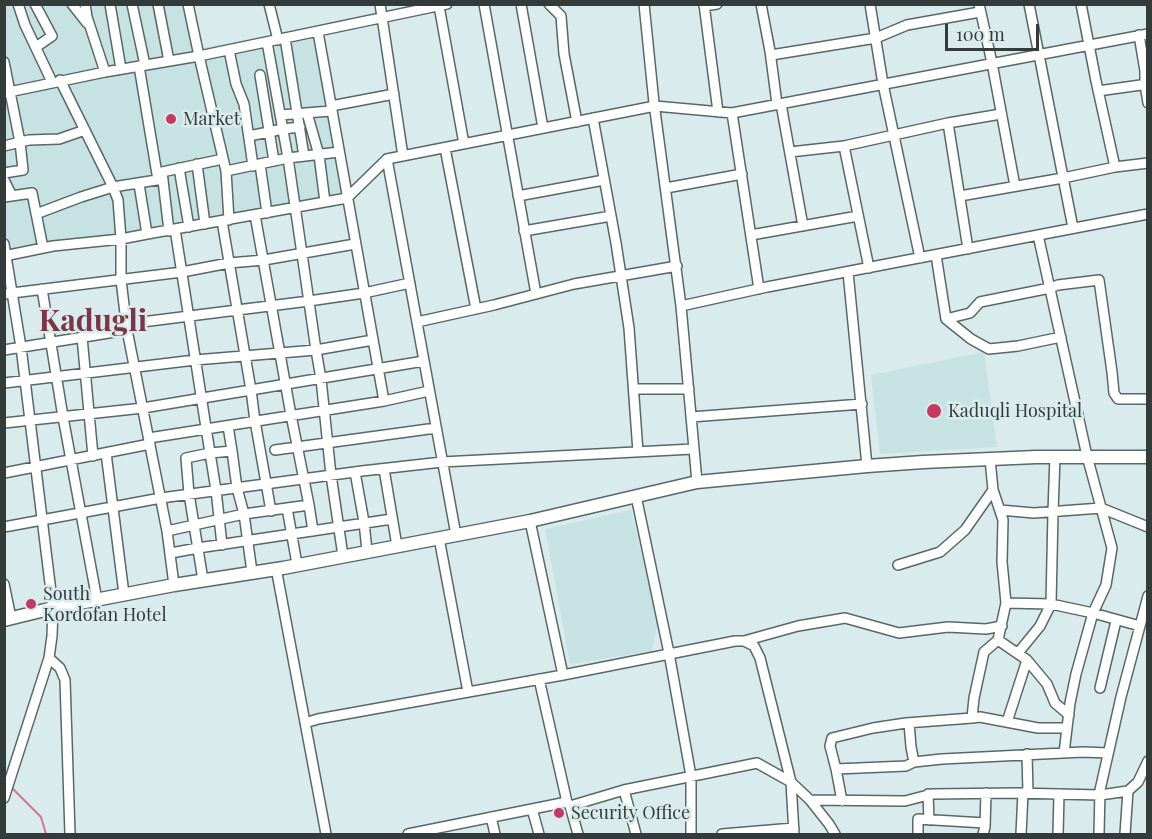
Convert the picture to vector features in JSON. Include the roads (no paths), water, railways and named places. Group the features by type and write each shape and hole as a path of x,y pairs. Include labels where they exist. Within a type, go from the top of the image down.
{"main road":[{"path":"8,619 124,594 530,521 697,482 867,466 990,459 1055,456 1148,457"}],"street":[{"path":"18,4 36,47 85,130 118,200 127,327 161,498 174,585"},
{"path":"35,4 52,36 36,47"},
{"path":"72,4 91,28"},
{"path":"85,4 105,72"},
{"path":"110,4 121,69"},
{"path":"132,4 161,180 182,272 216,490 222,545"},
{"path":"158,4 169,61"},
{"path":"188,4 226,171 229,263 271,511"},
{"path":"269,4 302,113 319,154 325,202"},
{"path":"380,4 403,156"},
{"path":"484,4 536,294"},
{"path":"521,4 543,128"},
{"path":"549,4 561,16 564,54 577,122"},
{"path":"644,4 681,306 697,482"},
{"path":"717,4 704,5 718,112"},
{"path":"761,4 802,226"},
{"path":"870,4 883,84 920,258"},
{"path":"1029,4 1073,228"},
{"path":"1081,4 1115,167"},
{"path":"7,92 230,50 443,5 464,144"},
{"path":"771,55 876,38 907,25 979,8 992,63 1015,186"},
{"path":"318,32 384,401"},
{"path":"5,256 43,248 121,239 347,198 387,159 592,118 655,106 732,113 1143,35 1148,103"},
{"path":"267,42 288,158 321,379 331,475 343,556"},
{"path":"230,50 267,213"},
{"path":"4,62 7,92 20,142 23,170 4,173"},
{"path":"261,75 274,161"},
{"path":"1098,91 1146,84"},
{"path":"280,115 331,109 394,94"},
{"path":"302,113 300,128 304,156"},
{"path":"732,113 759,289"},
{"path":"790,152 844,146 1000,114"},
{"path":"592,118 616,243 629,328 638,452"},
{"path":"948,123 968,249"},
{"path":"249,136 300,128"},
{"path":"4,146 29,140 59,138 85,130"},
{"path":"844,146 869,268"},
{"path":"445,148 476,309"},
{"path":"226,171 288,158 339,152"},
{"path":"161,180 162,172 223,159"},
{"path":"387,159 456,535"},
{"path":"960,196 1148,163"},
{"path":"197,164 205,224"},
{"path":"179,168 189,227"},
{"path":"666,188 741,174"},
{"path":"4,180 8,196 32,193 43,248"},
{"path":"36,214 113,187 161,180"},
{"path":"518,196 604,180"},
{"path":"139,184 147,234"},
{"path":"681,306 1148,214"},
{"path":"255,215 313,531"},
{"path":"524,231 611,216"},
{"path":"751,235 858,216"},
{"path":"1038,235 1087,456 1112,548 1106,585 1093,613 1076,674 1064,753"},
{"path":"4,244 8,293 21,347 53,608 49,658 4,798"},
{"path":"8,293 182,272 355,244"},
{"path":"936,255 946,319 971,339 988,349 1018,346 1061,337"},
{"path":"417,322 574,284 676,266"},
{"path":"848,272 867,466"},
{"path":"946,319 970,313 980,302 1058,285 1099,280 1114,393 1118,399 1148,399"},
{"path":"4,350 127,327 237,309 364,293 410,283"},
{"path":"42,289 97,600"},
{"path":"82,337 93,456"},
{"path":"4,382 195,360 316,350 373,340"},
{"path":"4,423 143,408 424,361"},
{"path":"634,389 689,389"},
{"path":"4,473 93,456 206,429 384,401 429,391"},
{"path":"691,417 862,404"},
{"path":"228,426 252,572"},
{"path":"275,450 436,428"},
{"path":"4,527 161,498 442,462 693,449"},
{"path":"203,580 189,494 186,458 232,451"},
{"path":"106,453 124,594"},
{"path":"1018,653 1040,626 1051,604 1055,456"},
{"path":"972,718 984,652 998,640 1006,603 1002,562 1003,520 993,490 990,459"},
{"path":"384,469 397,546"},
{"path":"355,472 367,551"},
{"path":"898,565 940,552 965,530 993,490"},
{"path":"636,496 669,653 691,776 691,834"},
{"path":"167,531 244,514 309,505"},
{"path":"286,508 297,564"},
{"path":"1000,510 1034,513 1101,508 1148,527"},
{"path":"171,553 392,519"},
{"path":"530,521 563,675"},
{"path":"440,538 468,692"},
{"path":"276,568 326,834"},
{"path":"4,584 8,619"},
{"path":"1099,834 1100,795 1108,753 1148,596"},
{"path":"1006,603 1051,604 1140,626"},
{"path":"305,723 669,653 744,641 798,626 844,618 899,633 948,627 986,630 1002,626"},
{"path":"1100,688 1116,621"},
{"path":"998,640 1027,660 1047,684 1054,703 1069,715"},
{"path":"729,834 794,831 790,782 760,658 754,646 744,641"},
{"path":"49,658 60,668 65,680 70,834"},
{"path":"1007,722 1027,660"},
{"path":"539,679 568,804 578,834"},
{"path":"842,801 830,746 832,738 873,728 980,717 1038,729 1067,728"},
{"path":"909,723 910,747 914,762"},
{"path":"836,769 906,766 914,762 942,759 1027,754 1108,753"},
{"path":"1022,834 1027,754"},
{"path":"810,800 904,801 928,794 1100,795 1128,791 1138,782 1148,762"},
{"path":"408,834 449,830 532,809 568,804 624,790 757,763 790,782 810,800 835,834"},
{"path":"624,790 636,834"},
{"path":"1125,834 1128,791"},
{"path":"983,834 986,793"},
{"path":"928,794 928,820"},
{"path":"1058,834 1059,794"},
{"path":"532,809 539,834"},
{"path":"491,818 495,834"},
{"path":"918,834 918,819 985,823"}],"waterway":[{"path":"11,787 41,817 46,834"}],"place":[{"name":"Market","path":"171,119"},
{"name":"Kaduqli Hospital","path":"934,411"},
{"name":"South Kordofan Hotel","path":"31,604"},
{"name":"Security Office","path":"559,813"}],"district":[{"name":"Kadugli","path":"93,322"}]}
